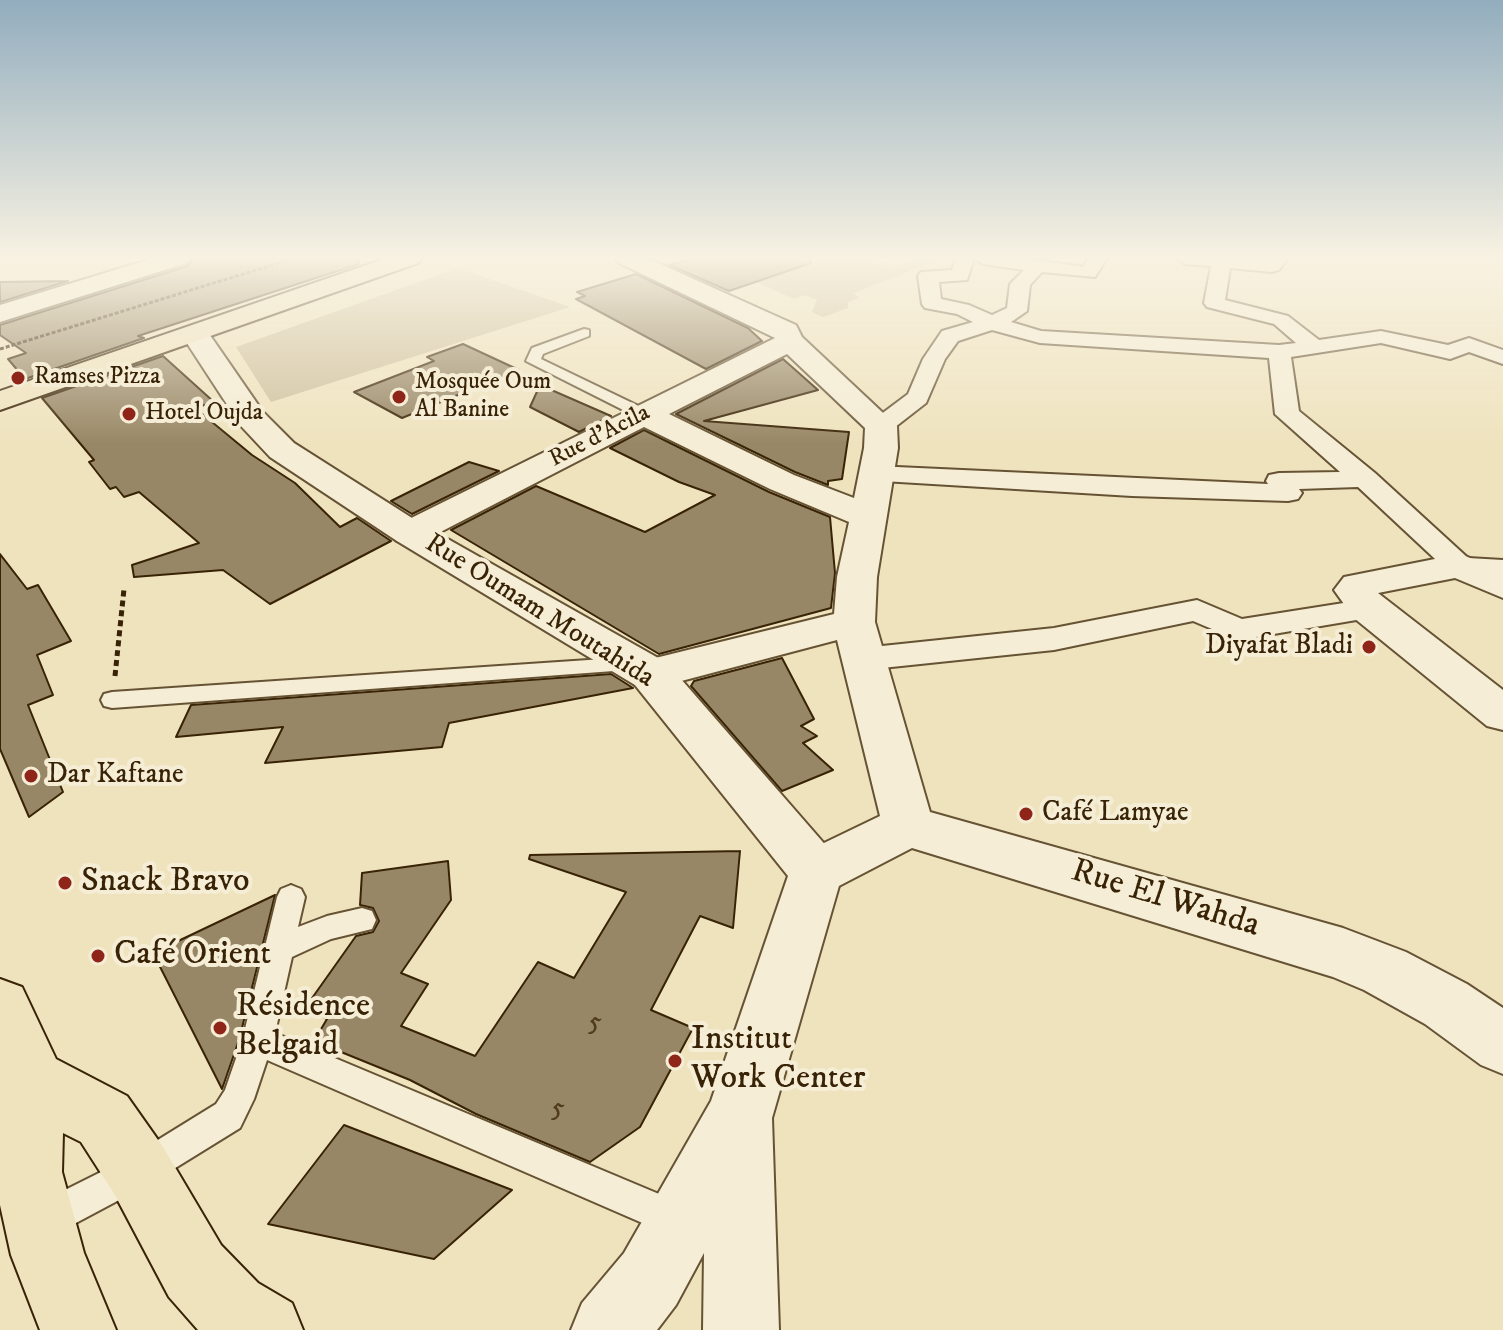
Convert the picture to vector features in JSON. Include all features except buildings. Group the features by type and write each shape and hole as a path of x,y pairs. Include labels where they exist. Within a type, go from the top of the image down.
{"main road":[{"path":"0,401 233,320"},
{"path":"0,1007 33,1081 27,1172 48,1255 78,1330"},
{"path":"33,1081 104,1119 139,1171 195,1271 231,1310 265,1330"}],"street":[{"path":"762,320 786,331 790,341 881,426"},
{"path":"986,320 1040,337 1279,352 1381,337 1450,352 1469,345 1503,357"},
{"path":"609,1330 650,1279 739,1117 816,872 908,826 859,640 867,516 881,426 918,398 934,359 950,336 998,320"},
{"path":"1281,320 1313,346"},
{"name":"Rue Oumam Moutahida","path":"195,334 244,407 282,450 410,533 643,669 816,872"},
{"name":"Rue d'Acila","path":"410,533 790,341"},
{"path":"1279,352 1287,414 1365,479 1460,566 1503,586"},
{"path":"645,415 782,482 867,516"},
{"path":"875,474 1288,493 1279,481 1365,479"},
{"path":"1503,569 1460,566 1413,573 1358,586 1354,590 1369,609 1503,714"},
{"path":"643,669 859,640 1054,639 1197,610 1238,630 1369,609"},
{"name":"Rue El Wahda","path":"908,826 1343,954 1385,971 1446,1004 1503,1044"},
{"path":"739,1117 741,1330"}],"lane":[{"path":"584,333 537,351 533,361 645,415"},
{"path":"112,700 643,669"},
{"path":"40,1222 139,1171 228,1116 238,1099 258,1041 291,897"},
{"path":"280,949 327,928 362,920"},
{"path":"258,1041 680,1221"}],"path":[{"path":"0,349 94,320"},
{"path":"112,700 124,589"}],"shaded area":[{"path":"312,320 529,320 271,402 236,347"}],"place":[{"name":"Ramses Pizza","path":"18,378"},
{"name":"Mosquée Oum Al Banine","path":"399,397"},
{"name":"Hotel Oujda","path":"129,414"},
{"name":"Diyafat Bladi","path":"1369,647"},
{"name":"Dar Kaftane","path":"31,776"},
{"name":"Café Lamyae","path":"1026,814"},
{"name":"Snack Bravo","path":"65,883"},
{"name":"Café Orient","path":"98,956"},
{"name":"Résidence Belgaid","path":"220,1028"},
{"name":"Institut Work Center","path":"675,1061"}]}
